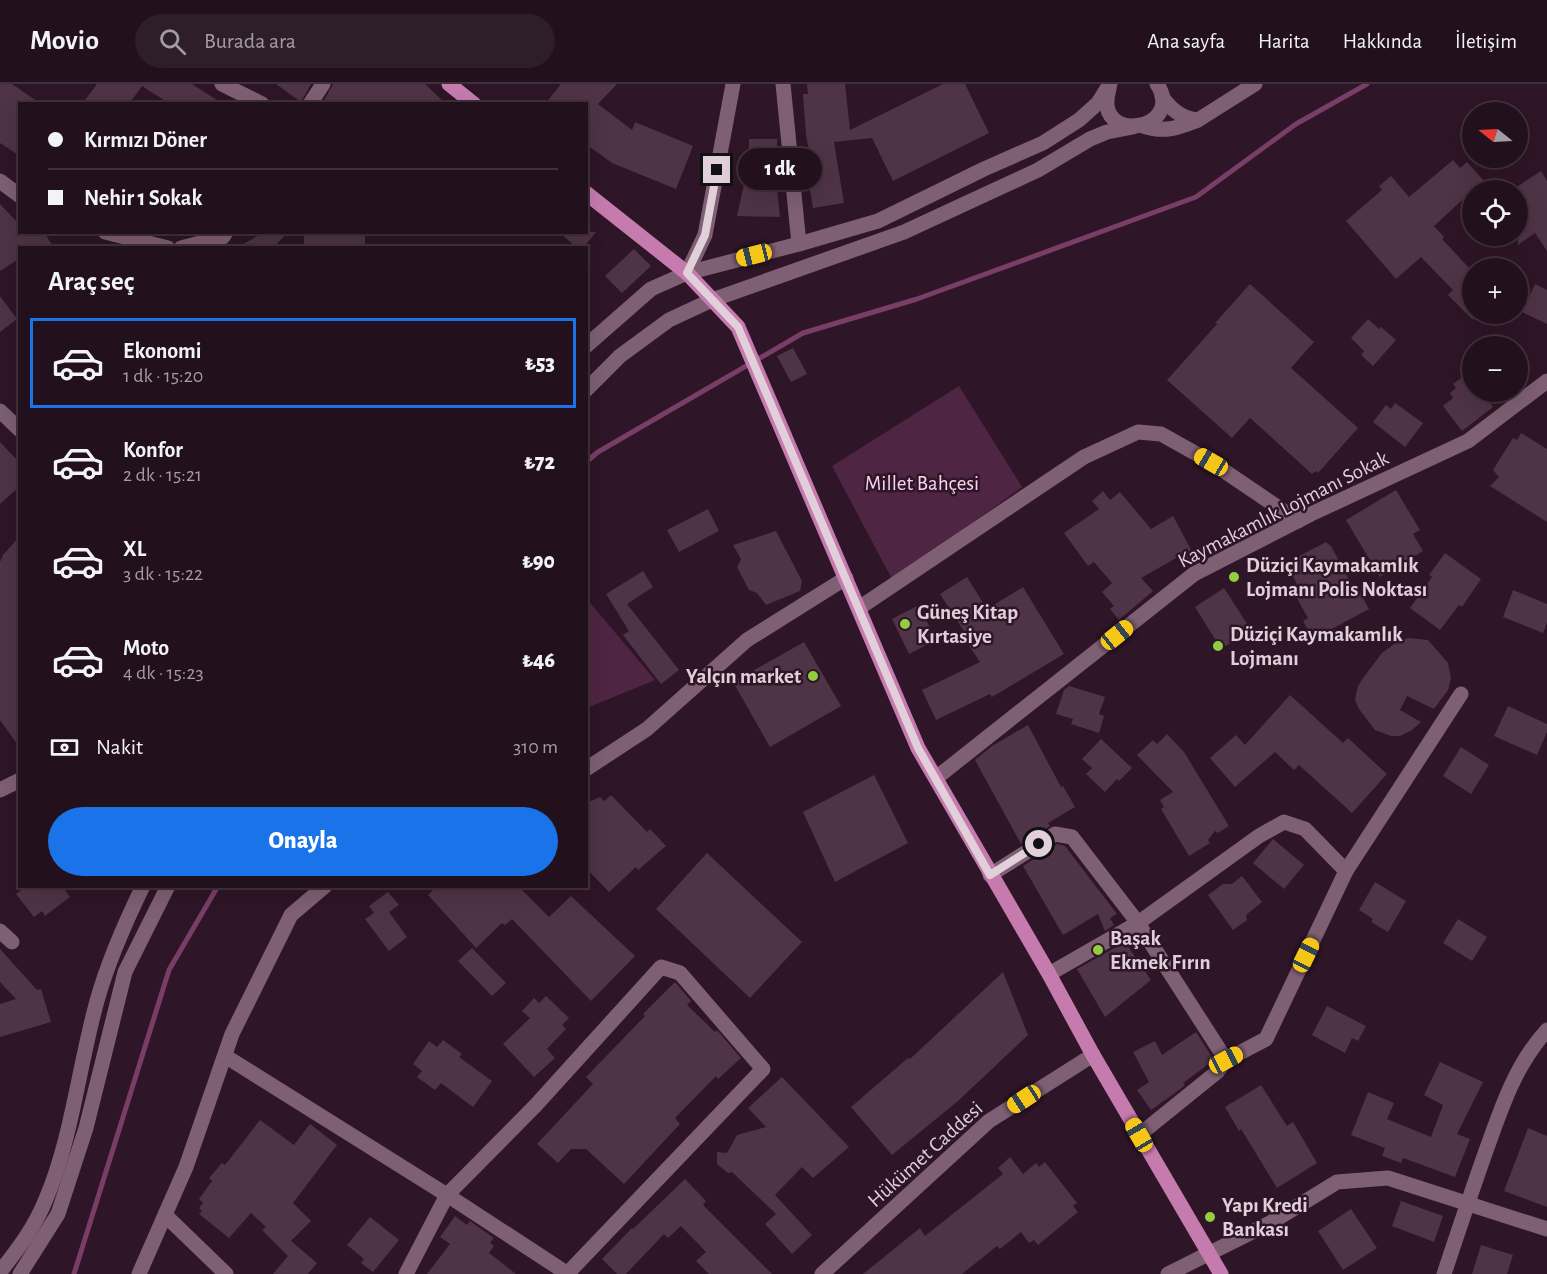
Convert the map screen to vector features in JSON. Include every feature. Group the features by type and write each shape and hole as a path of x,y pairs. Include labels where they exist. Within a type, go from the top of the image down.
{"main road":[{"path":"449,84 472,102"},
{"path":"588,195 687,273 738,327 918,748 1221,1274"}],"street":[{"path":"222,84 258,102"},
{"path":"311,102 323,84"},
{"path":"687,273 705,235 733,84"},
{"path":"783,84 799,244"},
{"path":"1110,85 1107,105 1110,114 1124,126 1168,130 1198,120 1255,84"},
{"path":"588,344 651,289 687,273 878,221 1043,143 1079,120 1098,103 1110,85"},
{"path":"1160,90 1170,108 1186,119 1198,120"},
{"path":"588,388 620,356 669,320 712,300 904,232 1038,170 1107,132 1138,127 1151,122 1161,106 1160,90"},
{"path":"0,181 18,194"},
{"path":"113,234 160,246"},
{"path":"189,246 223,237 225,234"},
{"name":"Kaymakamlık Lojmanı Sokak","path":"936,778 1194,574 1298,521 1468,441 1547,381"},
{"path":"0,411 18,428"},
{"path":"859,608 1084,458 1138,432 1161,434 1211,462 1298,521"},
{"path":"588,768 647,729 747,640 846,578"},
{"path":"1139,1135 1217,1072 1226,1060 1266,1039 1347,871 1461,694"},
{"path":"2,787 18,781"},
{"path":"1049,974 1138,923 1259,836 1284,822 1305,829 1347,871"},
{"path":"990,875 1055,834 1072,837 1138,923 1226,1060"},
{"path":"0,1272 27,1238 46,1202 57,1170 97,1001 110,961 142,888"},
{"path":"20,1274 58,1214 86,1128 124,972 167,888"},
{"path":"139,1274 186,1167 232,1034 291,915 322,888"},
{"path":"0,931 12,942"},
{"path":"225,1056 447,1195 568,1274 763,1069 680,973 661,967 536,1105 447,1195 406,1274"},
{"path":"1444,1274 1467,1203 1510,1087 1535,1043 1547,1030"},
{"name":"Hükümet Caddesi","path":"822,1274 989,1121 1093,1055"},
{"path":"1168,1274 1270,1223 1337,1182 1388,1178 1547,1229"},
{"path":"165,1215 226,1274"}],"green space":[{"name":"Millet Bahçesi","path":"959,386 1022,487 893,581 832,466"},
{"path":"588,600 655,680 588,707"}],"building":[{"path":"0,84 12,84 38,102 18,102 18,155 0,143"},
{"path":"97,84 192,84 220,102 167,102 142,86 130,102 84,102"},
{"path":"276,84 311,84 301,102"},
{"path":"333,84 425,84 444,102 323,102"},
{"path":"561,84 617,84 598,104 632,130 635,122 693,146 676,189 612,163 588,145 588,102 547,102"},
{"path":"807,84 845,84 850,130 943,84 965,84 989,133 893,181 872,138 834,142 844,203 813,208 807,173 813,172 806,135 803,94 808,94"},
{"path":"749,139 777,139 777,189 780,217 737,216 745,180 749,180"},
{"path":"1453,160 1460,168 1472,168 1483,180 1462,180 1462,200 1434,226 1444,237 1442,239 1462,260 1462,309 1448,295 1453,290 1421,257 1396,279 1346,221 1382,190 1379,186 1391,176 1409,197"},
{"path":"1541,171 1547,181 1547,251 1535,233 1528,238 1527,180"},
{"path":"0,204 18,223 18,234 45,234 53,246 18,246 18,259 0,271"},
{"path":"596,232 585,246 575,246 561,234"},
{"path":"261,234 286,234 275,246 240,246"},
{"path":"304,234 365,234 365,246 304,245"},
{"path":"634,249 651,266 622,293 605,276"},
{"path":"1250,284 1314,342 1291,368 1358,428 1318,473 1316,471 1312,474 1250,418 1232,438 1167,380"},
{"path":"1535,284 1547,290 1547,324 1528,315 1528,299"},
{"path":"0,296 17,319 0,332"},
{"path":"1368,319 1396,340 1373,366 1361,355 1364,351 1351,338"},
{"path":"793,348 807,374 791,382 777,356"},
{"path":"1462,377 1462,402 1491,402 1493,407 1462,431 1443,406 1453,398 1450,393 1456,388 1453,384"},
{"path":"1395,403 1423,423 1405,447 1373,422 1386,405 1391,409"},
{"path":"1521,433 1547,449 1547,522 1490,486 1499,477 1493,470 1513,438 1517,440"},
{"path":"0,442 18,461 18,488 0,504"},
{"path":"1396,490 1420,530 1413,534 1423,551 1380,577 1346,520"},
{"path":"1103,491 1110,500 1120,492 1151,529 1173,516 1196,559 1183,567 1178,557 1141,578 1153,591 1119,620 1110,609 1114,606 1102,592 1112,583 1094,562 1088,566 1064,533 1099,509 1092,501"},
{"path":"708,509 719,531 679,552 667,530"},
{"path":"776,531 802,581 800,591 766,605 757,593 749,590 737,567 741,559 733,545"},
{"path":"18,538 18,745 0,720 0,562 3,555"},
{"path":"1326,542 1331,546 1356,593 1359,591 1369,609 1313,639 1303,621 1308,618 1294,593 1300,590 1286,563"},
{"path":"1445,553 1481,579 1462,607 1459,605 1440,630 1410,608 1432,577 1429,575"},
{"path":"643,571 653,587 627,604 679,670 661,684 623,635 629,631 606,594"},
{"path":"967,577 987,609 1023,587 1064,654 992,697 990,694 936,720 922,690 980,662 968,644 971,642 940,594"},
{"name":"Düziçi Kaymakamlık Lojmanı","path":"1224,588 1251,630 1221,649 1195,607"},
{"path":"1513,590 1547,604 1547,623 1543,633 1503,617"},
{"path":"919,605 936,640 909,654 892,619"},
{"path":"1409,638 1428,640 1448,663 1451,678 1448,690 1434,709 1407,696 1400,710 1421,722 1400,736 1391,736 1375,730 1355,700 1358,686 1382,653 1398,641"},
{"path":"804,642 841,706 770,747 733,682"},
{"path":"1069,686 1105,697 1099,714 1104,716 1099,733 1071,724 1073,719 1056,714 1064,690"},
{"path":"1290,695 1343,743 1348,738 1387,774 1352,813 1299,765 1294,770 1275,752 1235,787 1210,758 1236,735 1245,745"},
{"path":"1508,706 1547,724 1547,732 1537,755 1494,736"},
{"path":"1028,725 1061,787 1063,786 1075,807 1048,823 1050,826 1021,844 975,760 992,746"},
{"path":"1167,734 1184,752 1229,826 1218,833 1215,831 1208,840 1210,843 1189,856 1161,809 1164,807 1160,800 1173,792 1137,755 1153,740 1157,744"},
{"path":"1101,739 1132,768 1105,792 1086,774 1092,768 1082,759"},
{"path":"1461,747 1489,765 1471,794 1443,776"},
{"path":"874,775 908,843 835,882 803,812"},
{"path":"611,795 647,832 650,829 666,846 638,870 636,867 609,892 588,870 588,802 600,797 604,801"},
{"path":"1273,839 1304,865 1284,889 1253,863"},
{"path":"1057,844 1065,846 1117,914 1110,918 1114,925 1105,931 1098,914 1063,935 1023,866"},
{"path":"707,853 802,942 750,998 656,909"},
{"path":"1242,876 1262,902 1246,915 1247,920 1233,930 1208,895 1223,884 1232,884"},
{"path":"1375,882 1406,901 1388,932 1371,922 1373,919 1359,910"},
{"path":"24,888 63,888 70,897 45,916 42,911 34,917 16,894"},
{"path":"435,888 520,888 549,917 571,896 635,956 591,1001 512,919 505,925 502,923 476,948 428,895"},
{"path":"388,892 399,905 389,912 407,937 389,951 365,919 374,913 369,906"},
{"path":"1458,919 1487,937 1472,961 1443,943"},
{"path":"1125,942 1151,980 1105,1017 1077,969"},
{"path":"472,948 506,983 492,996 458,961"},
{"path":"0,949 37,990 41,989 51,1022 0,1037 0,1004 16,999 0,982"},
{"path":"1003,972 1028,1035 958,1101 892,1155 851,1107 908,1058 910,1059"},
{"path":"675,982 691,1001 687,1005 715,1032 717,1030 741,1058 718,1079 716,1076 675,1118 680,1124 624,1184 586,1149 571,1149 558,1163 537,1144 593,1084 586,1077"},
{"path":"546,996 569,1018 562,1025 566,1029 547,1049 555,1058 534,1077 503,1044 530,1018 522,1011 534,998 539,1003"},
{"path":"1327,1006 1366,1026 1358,1041 1352,1038 1345,1053 1312,1035"},
{"path":"1196,1032 1214,1060 1151,1110 1137,1090 1149,1082 1133,1052 1155,1041 1162,1055"},
{"path":"443,1040 462,1054 459,1057 492,1081 473,1107 441,1083 435,1090 417,1077 422,1071 413,1064 429,1041 437,1047"},
{"path":"1440,1062 1483,1082 1457,1134 1470,1139 1455,1177 1403,1158 1401,1163 1382,1156 1385,1148 1351,1135 1368,1092 1394,1103 1387,1119 1431,1137 1443,1105 1424,1095"},
{"path":"782,1077 849,1147 813,1178 802,1167 775,1195 812,1235 792,1254 765,1224 776,1214 732,1172 728,1173 717,1164 717,1152 727,1153 737,1135 766,1127 748,1108"},
{"path":"1261,1085 1287,1126 1293,1122 1317,1163 1277,1188 1225,1107"},
{"path":"260,1120 294,1145 310,1124 337,1145 293,1203 311,1221 291,1241 317,1263 308,1274 273,1274 288,1256 262,1230 266,1227 251,1213 229,1238 199,1214 202,1211 199,1208 203,1203 199,1199 212,1181 209,1178 222,1163 225,1165"},
{"path":"1528,1128 1547,1136 1547,1207 1504,1191"},
{"path":"1010,1157 1023,1174 1036,1163 1039,1167 1045,1162 1077,1203 1073,1206 1078,1212 1038,1245 1034,1240 1029,1243 1021,1232 1000,1249 997,1246 962,1274 863,1274 920,1228 925,1236 1003,1174 998,1168"},
{"path":"685,1179 706,1201 703,1205 772,1274 709,1274 696,1261 706,1252 681,1226 668,1238 664,1234 626,1274 617,1274 602,1259"},
{"path":"1401,1201 1443,1216 1434,1242 1392,1226"},
{"path":"1351,1209 1377,1248 1343,1270 1318,1231"},
{"path":"455,1216 467,1225 470,1221 494,1238 490,1243 494,1246 489,1253 516,1274 427,1274 450,1244 440,1237"},
{"path":"370,1217 399,1240 373,1272 361,1263 364,1259 347,1245"},
{"path":"1481,1245 1513,1255 1507,1274 1472,1274"}],"waterway":[{"path":"588,460 598,452 803,333 917,299 1196,197 1296,124 1367,84"},
{"path":"74,1274 169,970 217,888"}],"place":[{"name":"Düziçi Kaymakamlık Lojmanı Polis Noktası","path":"1234,577"},
{"name":"Güneş Kitap Kırtasiye","path":"905,624"},
{"name":"Düziçi Kaymakamlık Lojmanı","path":"1218,646"},
{"name":"Yalçın market","path":"813,676"},
{"name":"Başak Ekmek Fırın","path":"1098,950"},
{"name":"Yapı Kredi Bankası","path":"1210,1217"}],"route":[{"path":"717,170 705,235 687,273 738,327 918,748 990,875 1039,844"}]}
